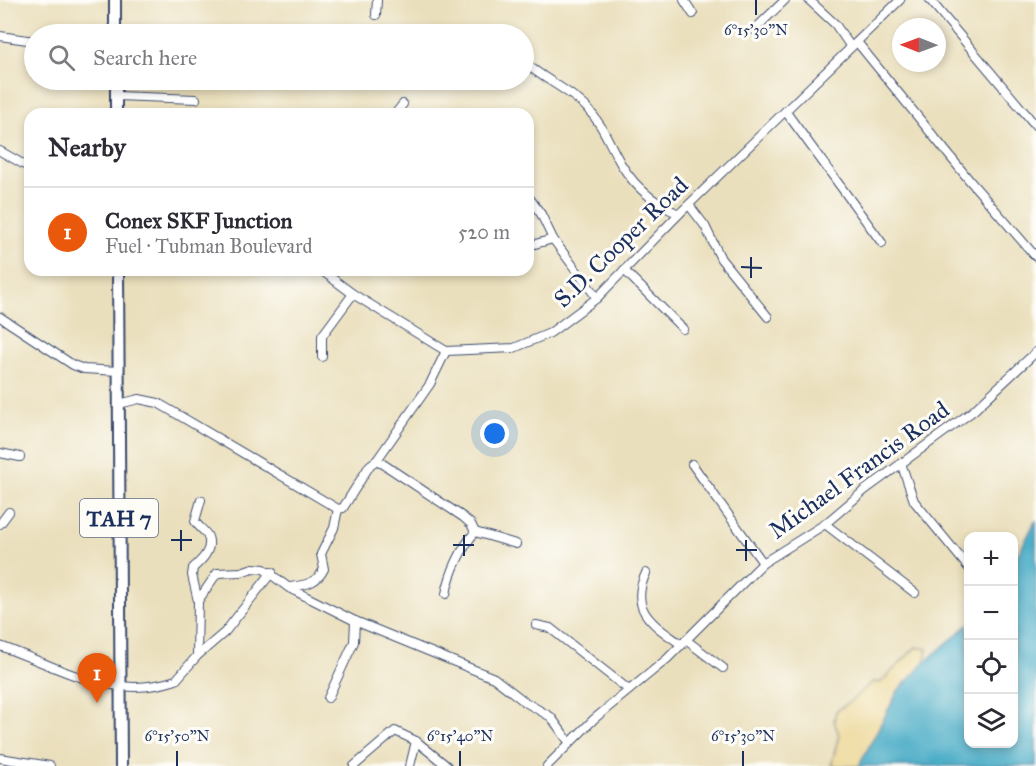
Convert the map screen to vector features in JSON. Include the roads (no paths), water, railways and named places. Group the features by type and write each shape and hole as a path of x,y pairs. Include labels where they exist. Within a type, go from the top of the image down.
{"highway":[{"path":"115,0 116,24"},
{"path":"116,90 116,108"},
{"name":"TAH 7","path":"118,276 119,688 122,762"}],"street":[{"path":"376,15 377,0"},
{"path":"684,0 693,14"},
{"path":"754,30 785,0"},
{"path":"809,0 854,44 1036,257"},
{"name":"S.D. Cooper Road","path":"446,351 514,348 550,333 597,298 679,214 900,0"},
{"path":"930,0 1036,126"},
{"path":"0,36 24,39"},
{"path":"534,69 583,104 607,133 622,165 646,195 656,204 679,214"},
{"path":"116,96 196,99"},
{"path":"400,108 403,104"},
{"path":"786,112 882,243"},
{"path":"0,151 24,165"},
{"path":"534,204 553,239 597,298"},
{"path":"690,205 705,226 721,259 768,317"},
{"path":"534,244 553,239"},
{"path":"624,270 682,329"},
{"path":"119,404 139,399 158,403 338,509 343,508 370,465 377,460 430,384 446,351 353,294 329,276"},
{"path":"322,357 322,336 353,294"},
{"path":"0,317 73,365 84,369 118,371"},
{"name":"Michael Francis Road","path":"548,766 570,742 684,643 763,563 825,524 901,463 974,411 1036,352"},
{"path":"0,453 20,457"},
{"path":"377,460 463,517 471,524 475,532 516,544"},
{"path":"901,463 914,501 964,561"},
{"path":"692,464 763,563"},
{"path":"197,656 198,602 192,575 193,568 203,560 209,546 207,536 195,521 201,500"},
{"path":"289,588 307,585 320,578 324,569 321,554 334,528 338,509"},
{"path":"0,524 9,512"},
{"path":"825,524 915,593"},
{"path":"447,594 448,582 475,532"},
{"path":"198,602 217,573 241,572 253,568 272,572 289,588 355,621 494,678 551,717 570,742"},
{"path":"0,646 95,684 119,688 176,680 197,656 225,632 272,572"},
{"path":"646,573 639,588 639,594 649,621 723,668"},
{"path":"328,698 354,642 355,621"},
{"path":"536,625 550,628 628,690"},
{"path":"354,766 390,733 401,733 416,741 447,766"},
{"path":"410,766 416,741"},
{"path":"0,758 50,766"}],"water":[{"path":"1036,520 1036,766 859,766 898,691 925,662 964,628 964,748 1018,748 1018,554"}],"place":[{"name":"Conex SKF Junction","path":"97,703"}]}
